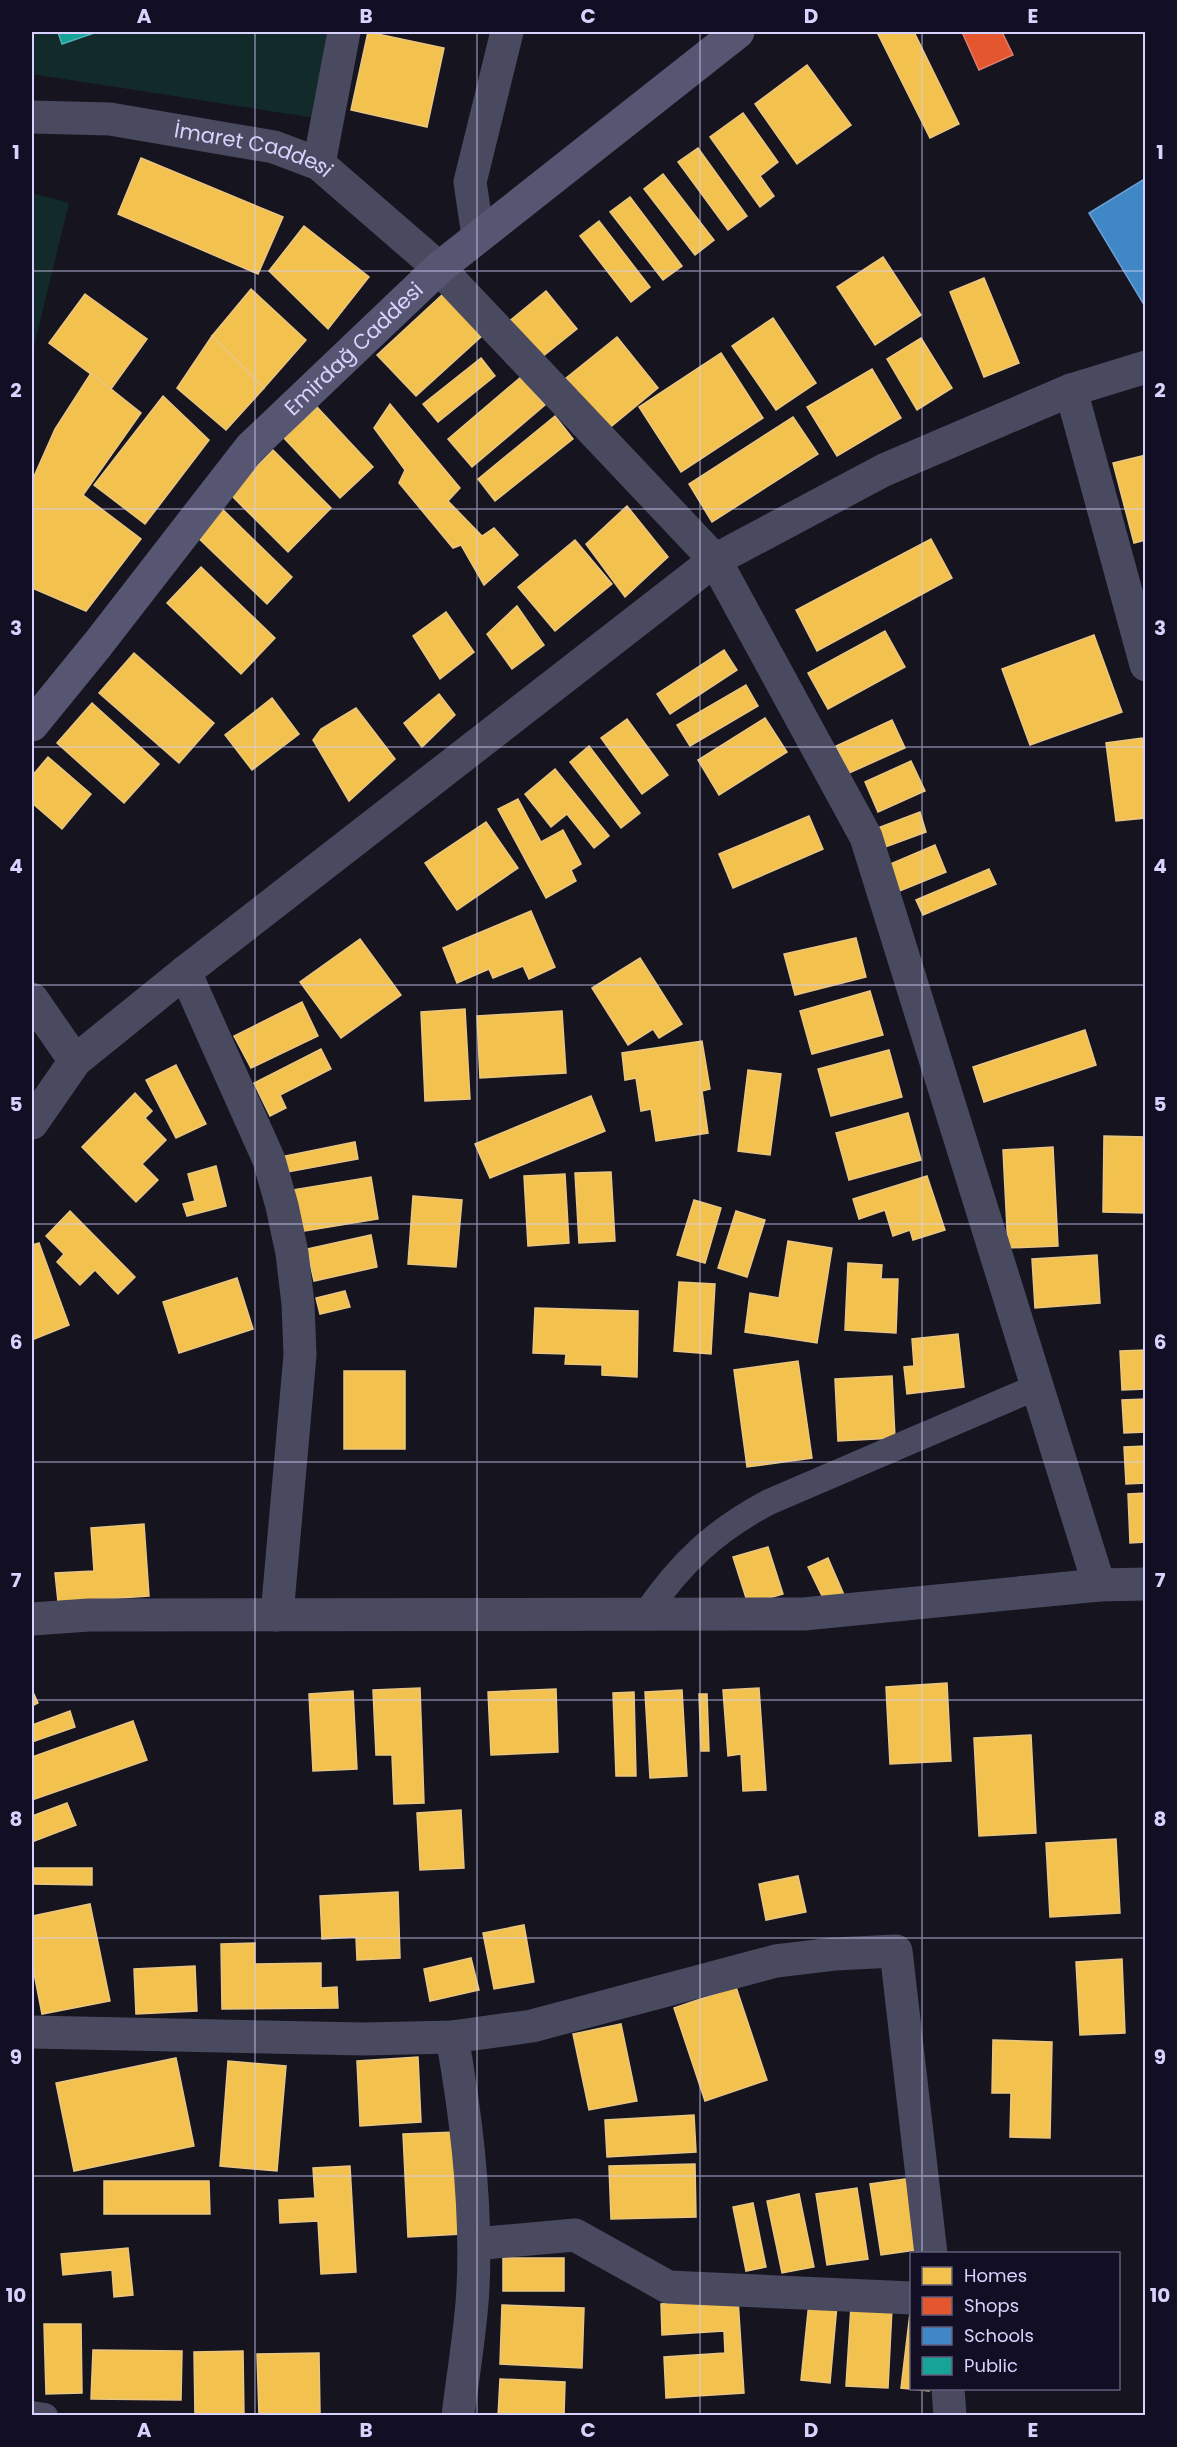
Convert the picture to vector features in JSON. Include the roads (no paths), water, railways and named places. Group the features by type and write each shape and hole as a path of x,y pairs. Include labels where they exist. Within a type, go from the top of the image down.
{"main road":[{"name":"Emirdağ Caddesi","path":"32,725 250,448 439,268 738,32"}],"street":[{"path":"319,164 344,32"},
{"path":"478,236 470,182 507,32"},
{"name":"İmaret Caddesi","path":"32,117 110,119 274,147 319,164 439,268 715,560 866,837 1100,1585"},
{"path":"32,1123 75,1061 185,972 715,560 884,470 1071,390 1146,367"},
{"path":"1071,390 1146,665"},
{"path":"185,972 268,1160 282,1206 292,1253 298,1304 300,1355 277,1615"},
{"path":"32,999 75,1061"},
{"path":"32,1619 89,1615 804,1614 1100,1585 1146,1584"},
{"path":"32,2032 364,2039 452,2037 532,2026 776,1961 834,1954 896,1951 931,2252"},
{"path":"452,2037 465,2114 471,2168 474,2244 473,2290 458,2415"},
{"path":"474,2244 575,2235 668,2287 910,2298"},
{"path":"948,2390 950,2415"}],"lane":[{"path":"646,1613 667,1582 692,1555 716,1534 741,1517 769,1502 1039,1386"},
{"path":"32,2414 45,2415"}]}
